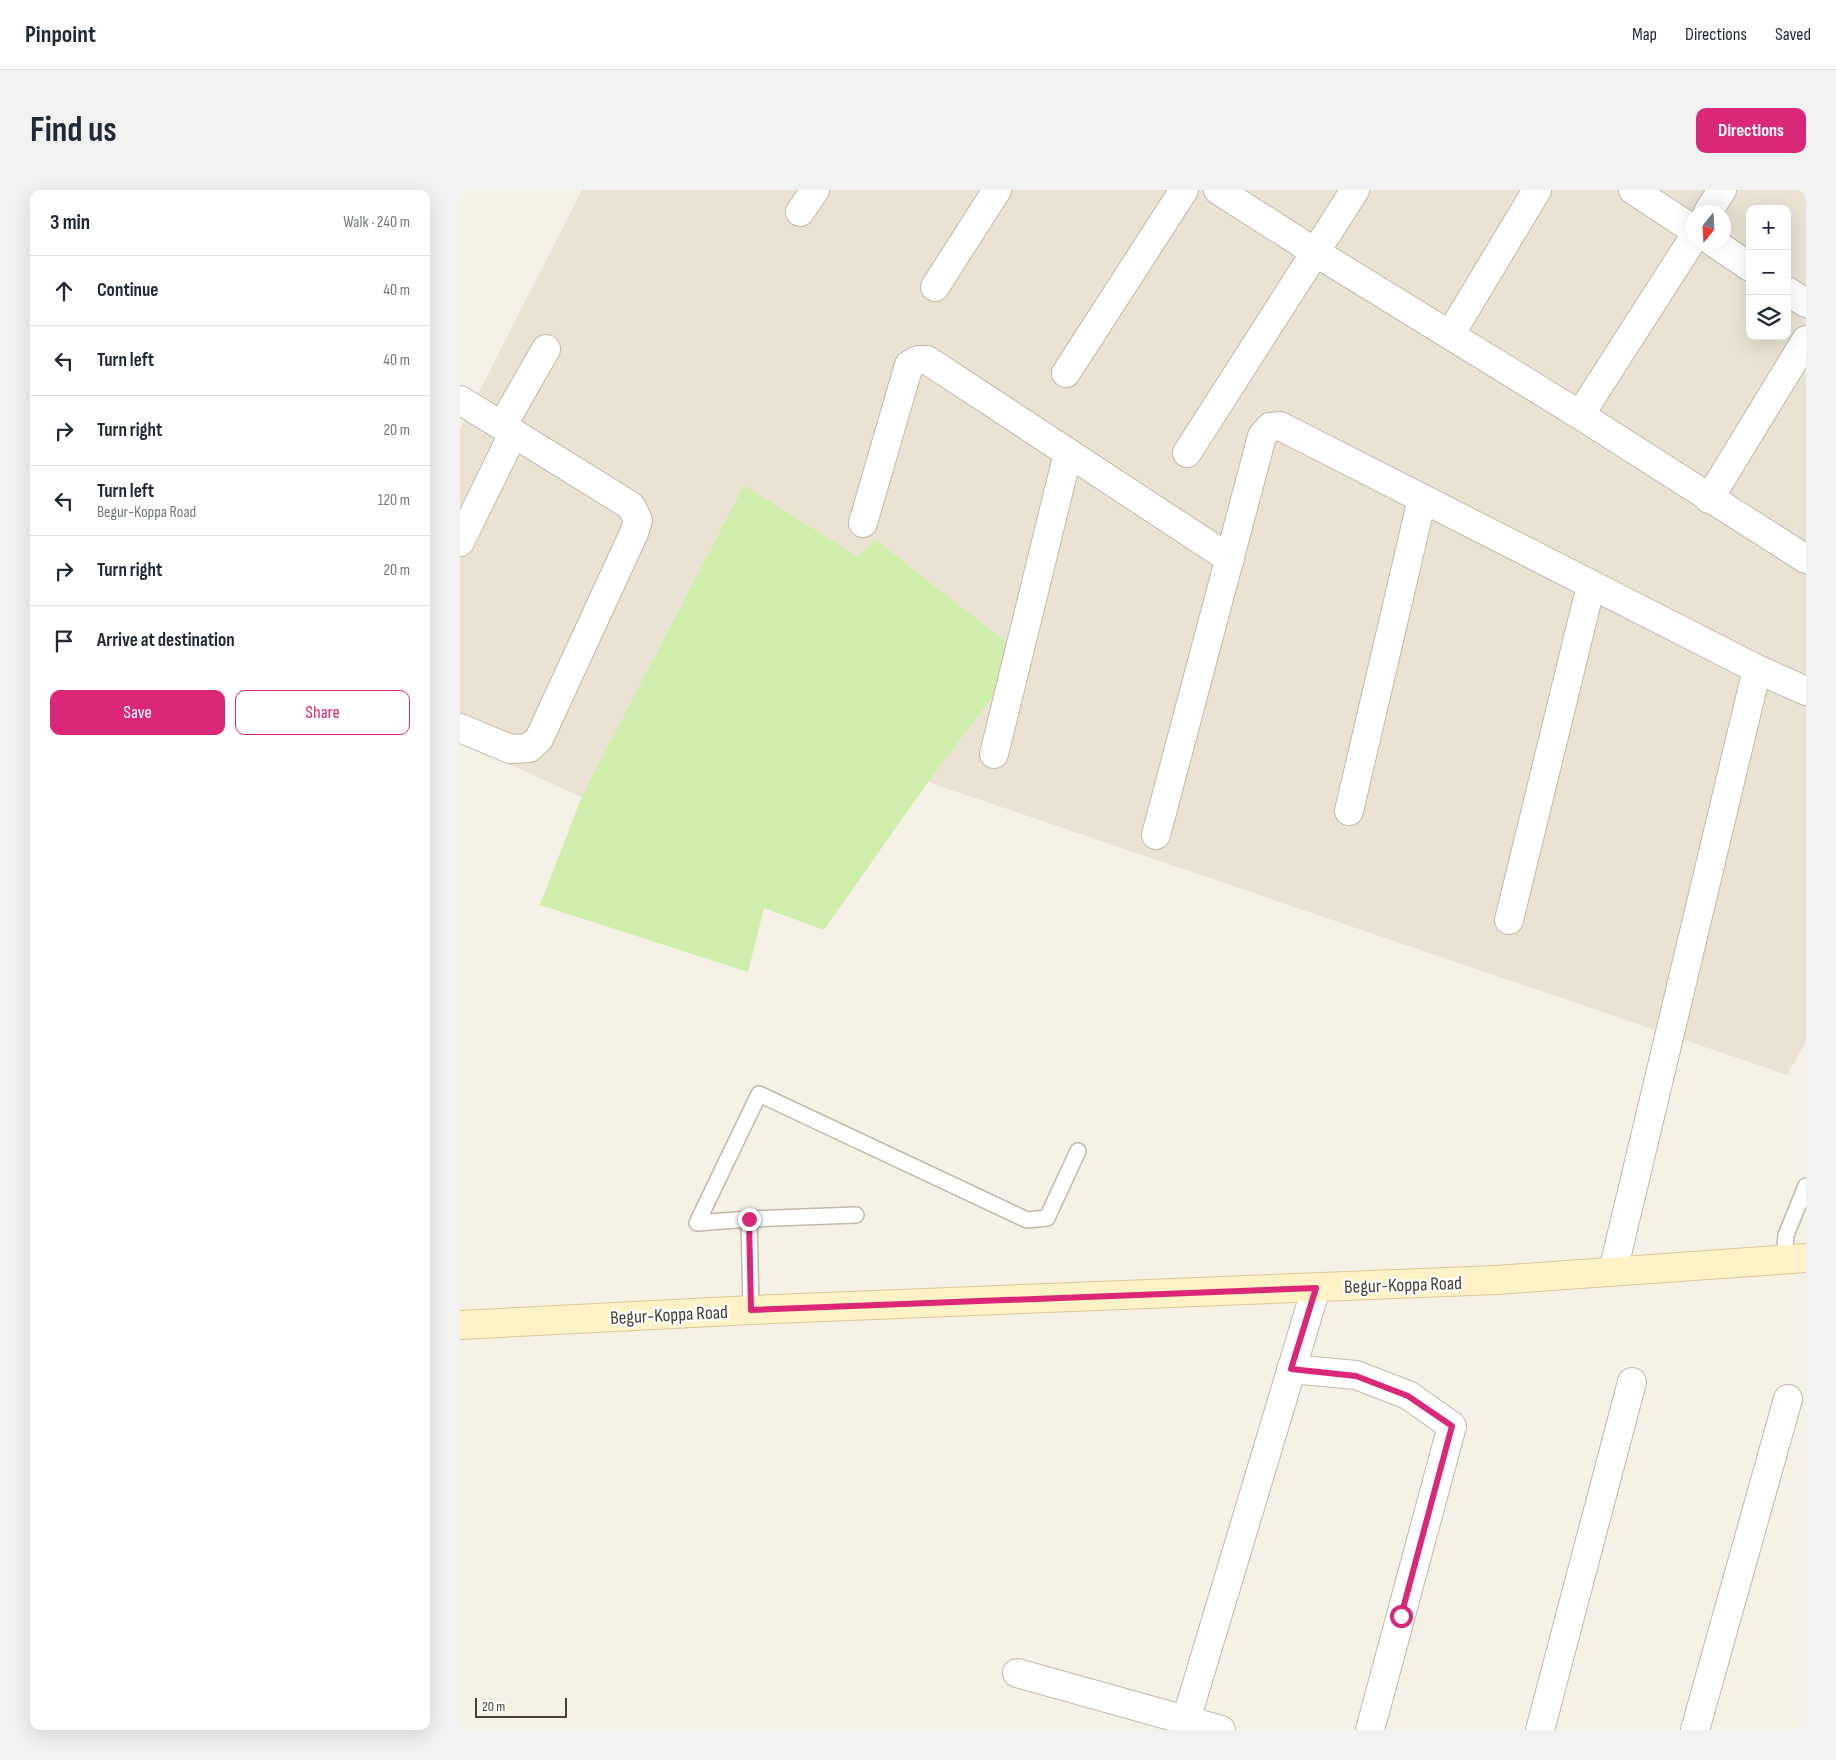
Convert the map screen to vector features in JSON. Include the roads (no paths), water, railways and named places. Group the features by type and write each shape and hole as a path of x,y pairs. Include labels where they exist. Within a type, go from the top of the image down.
{"main road":[{"name":"Begur-Koppa Road","path":"460,1325 751,1310 1496,1280 1795,1258"}],"street":[{"path":"935,287 997,190"},
{"path":"1066,374 1184,190"},
{"path":"1218,190 1580,415 1709,499 1806,559"},
{"path":"1187,453 1355,190"},
{"path":"1450,335 1537,190"},
{"path":"1634,190 1686,225"},
{"path":"1712,205 1722,190"},
{"path":"1580,415 1686,249"},
{"path":"1725,250 1746,263"},
{"path":"1791,294 1806,303"},
{"path":"1709,499 1806,340"},
{"path":"460,542 507,430 546,349"},
{"path":"863,523 909,365 918,360 927,360 1230,558"},
{"path":"460,400 631,506 638,520 593,624 538,738 529,748 510,750 460,728"},
{"path":"1156,835 1262,436 1270,427 1280,426 1757,669 1806,691"},
{"path":"994,754 1068,452"},
{"path":"1349,811 1422,499"},
{"path":"1510,920 1591,585"},
{"path":"1613,1272 1757,669"},
{"path":"1186,1720 1316,1288"},
{"path":"1291,1369 1356,1376 1408,1396 1452,1426 1370,1730"},
{"path":"1540,1730 1632,1382"},
{"path":"1695,1730 1788,1399"},
{"path":"1018,1673 1222,1730"}],"lane":[{"path":"856,1215 749,1219 697,1224 759,1094 1027,1220 1047,1218 1078,1151"},
{"path":"1795,1258 1786,1235 1806,1186"},
{"path":"749,1219 751,1310"}]}
